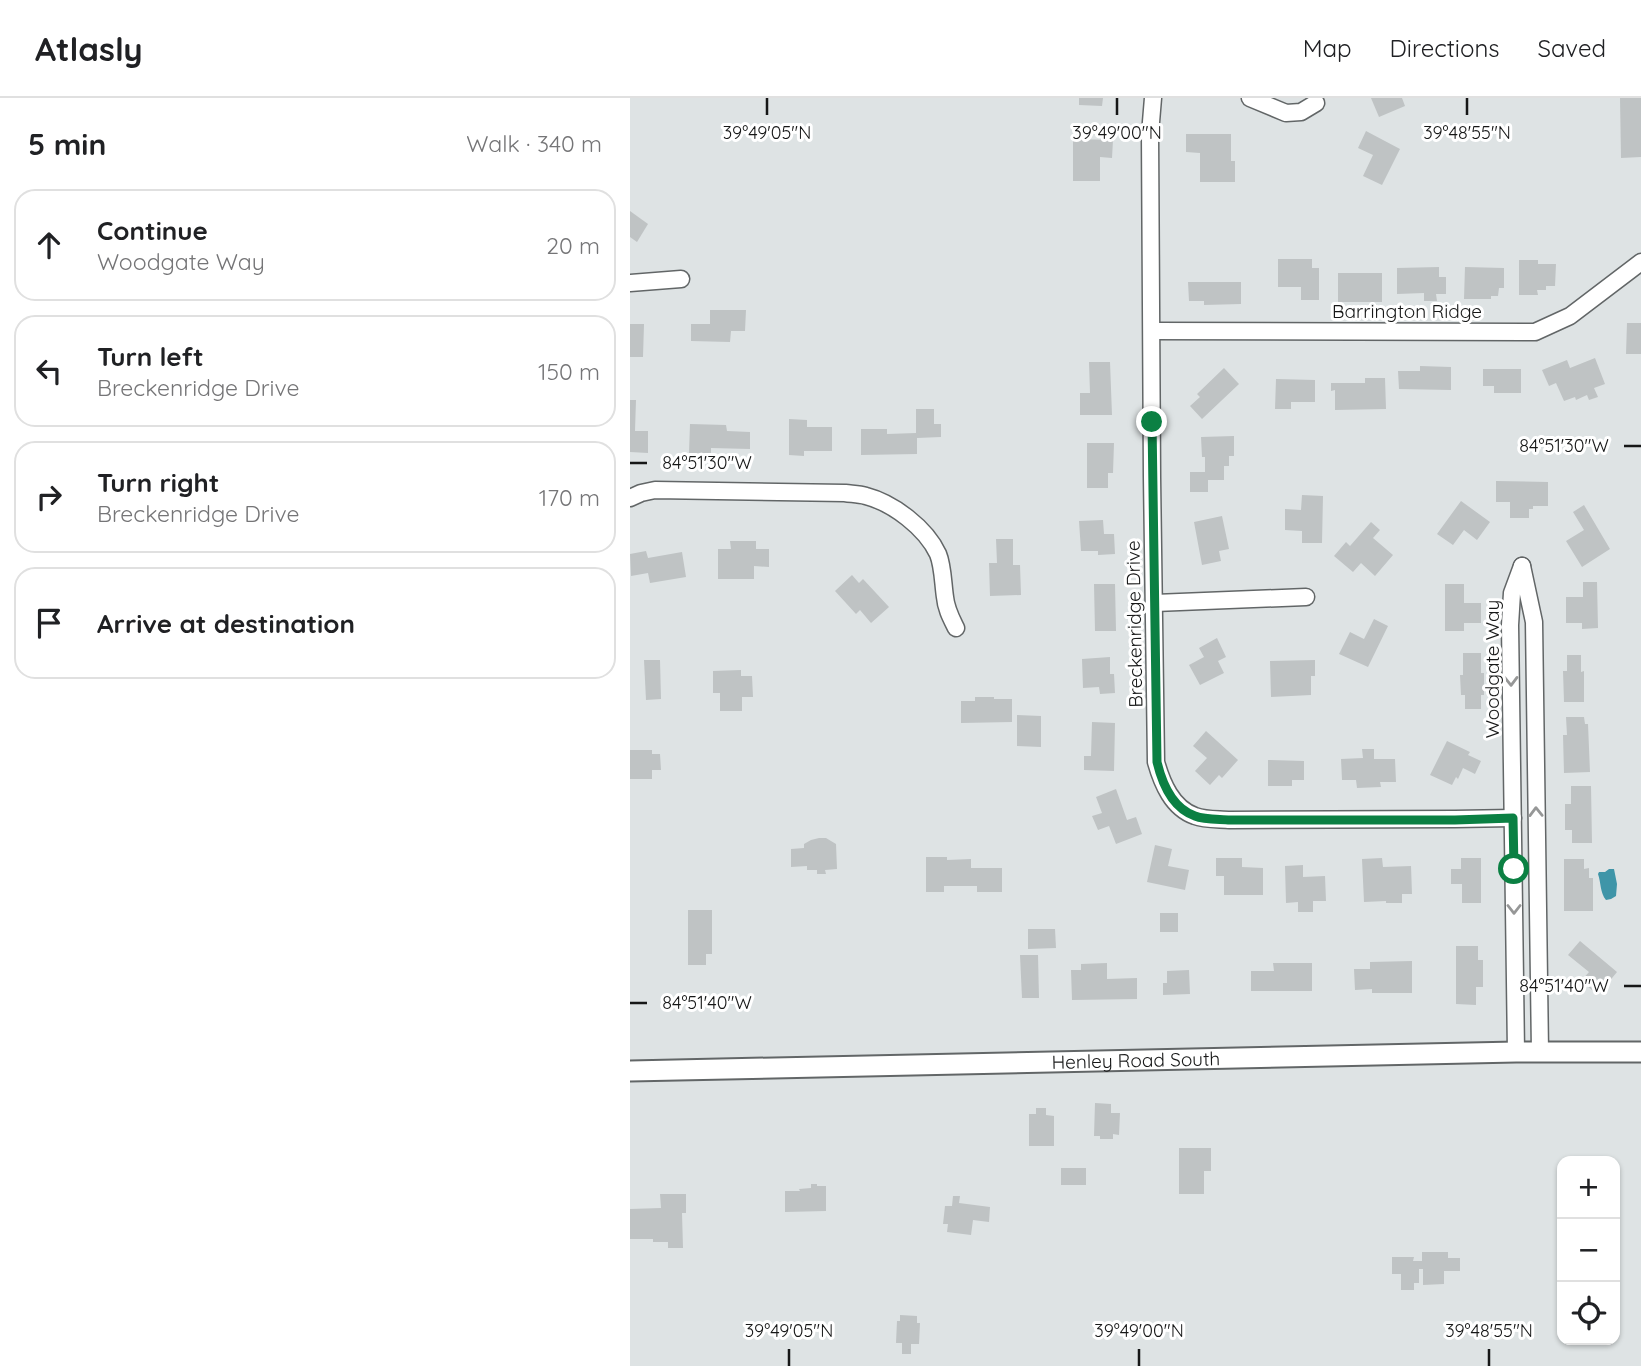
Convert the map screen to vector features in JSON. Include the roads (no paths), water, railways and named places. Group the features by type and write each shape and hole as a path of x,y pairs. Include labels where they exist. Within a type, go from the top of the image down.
{"street":[{"name":"Breckenridge Drive","path":"1153,98 1150,134 1152,477 1157,762 1166,789 1173,800 1195,816 1230,820 1513,818"},
{"path":"1250,98 1286,113 1301,112 1316,103"},
{"name":"Barrington Ridge","path":"1152,331 1535,332 1570,316 1641,261"},
{"path":"630,283 681,279"},
{"path":"630,498 655,490 845,493 877,499 902,513 917,526 938,554 948,612 956,628"},
{"name":"Woodgate Way","path":"1516,1052 1510,625 1512,593 1522,566 1534,622 1540,1052"},
{"path":"1155,603 1306,597"},
{"name":"Henley Road South","path":"630,1070 1516,1052 1641,1052"}],"water":[{"path":"1614,869 1616,896 1606,900 1598,874"}]}
